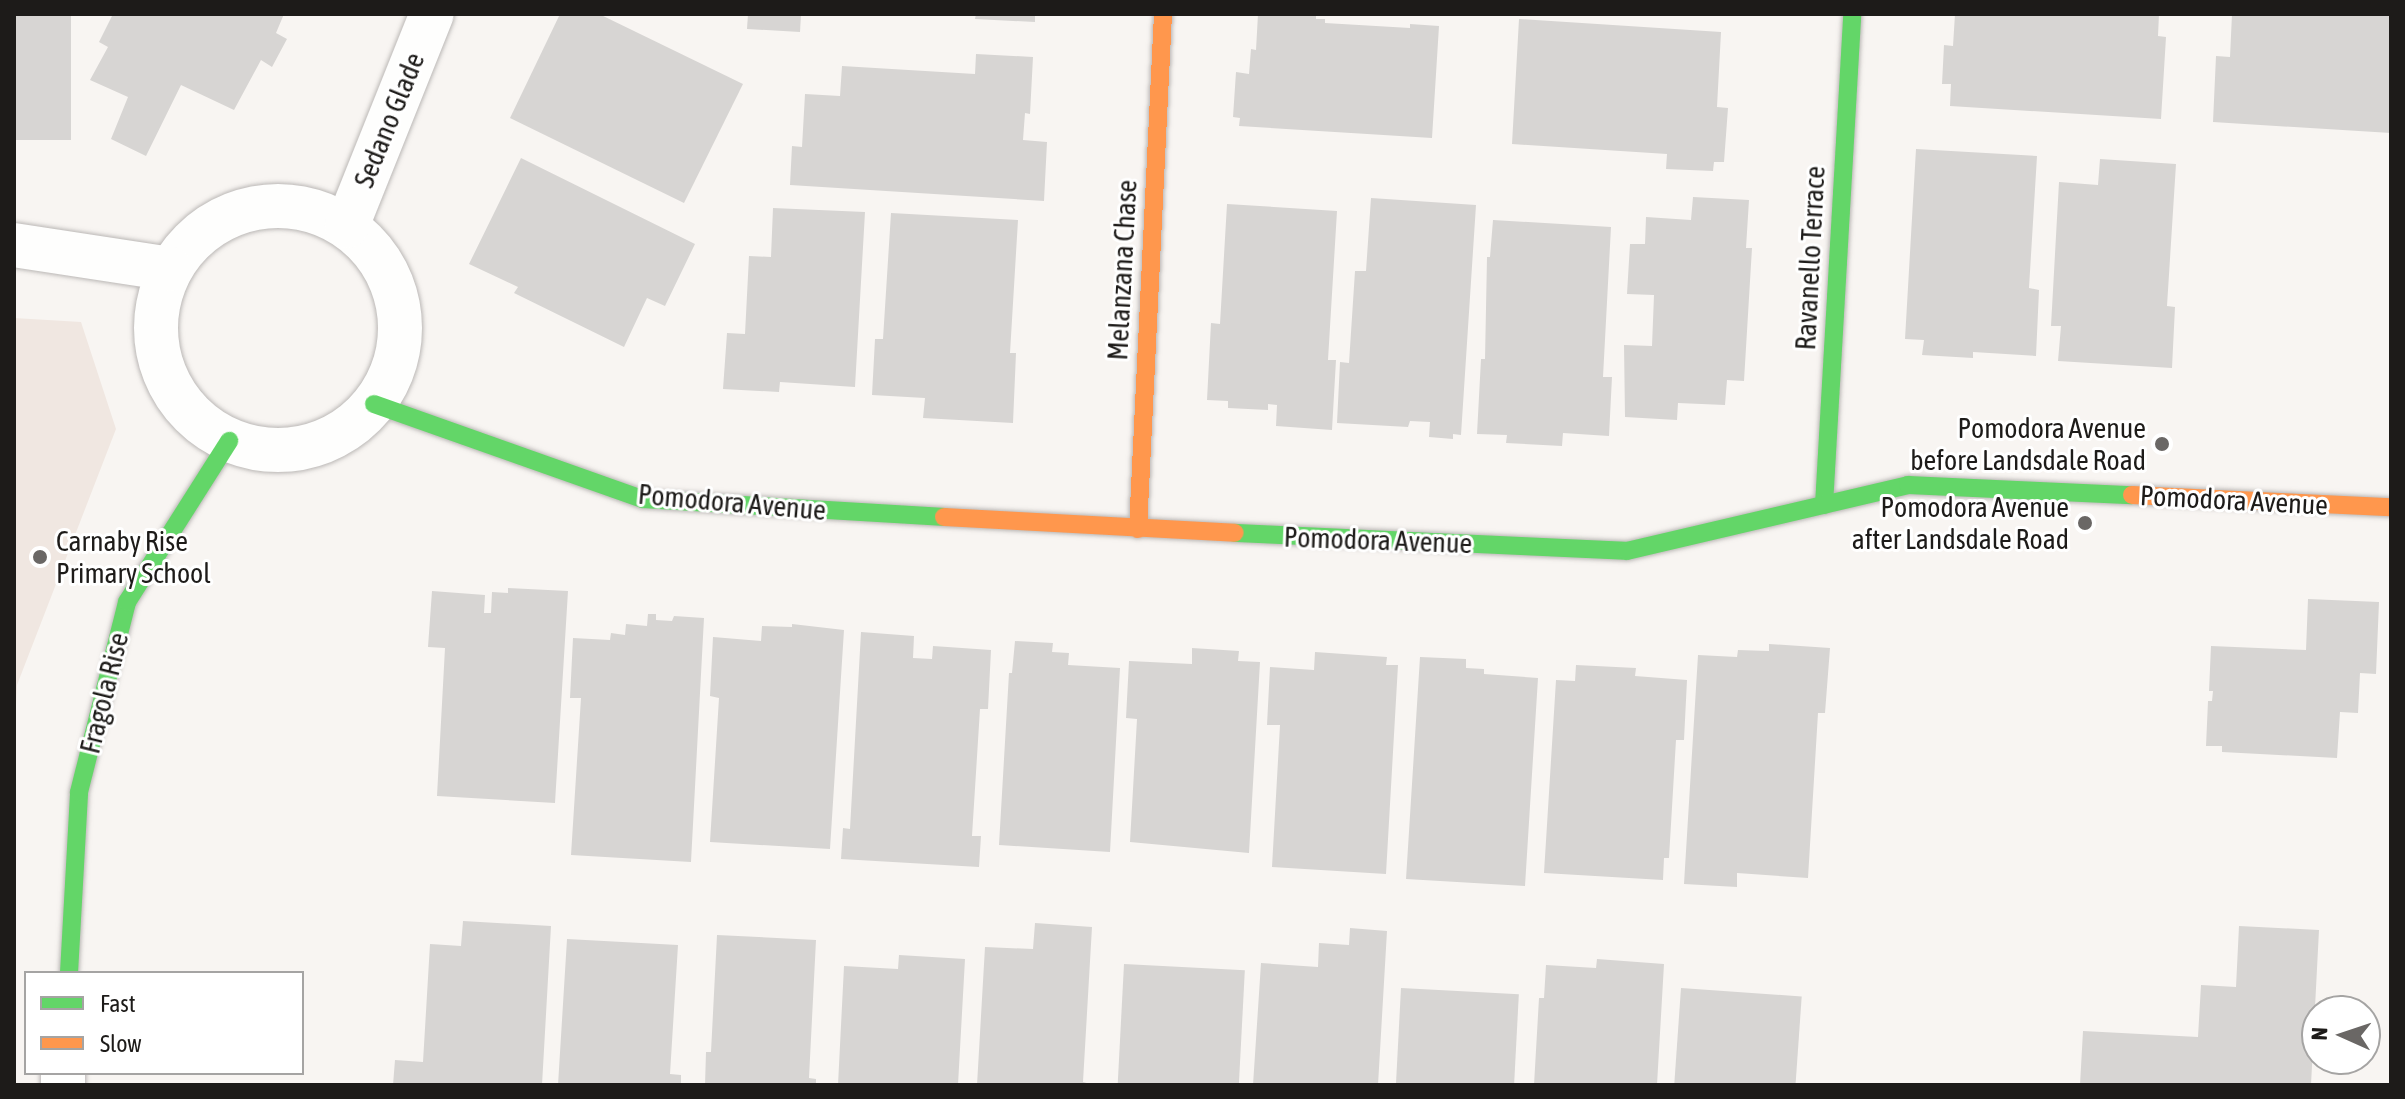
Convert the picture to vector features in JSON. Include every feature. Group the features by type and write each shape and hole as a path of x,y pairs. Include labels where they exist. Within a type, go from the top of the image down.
{"street":[{"name":"Sedano Glade","path":"347,226 432,14"},
{"name":"Melanzana Chase","path":"1138,529 1163,14"},
{"name":"Ravanello Terrace","path":"1824,505 1852,14"},
{"path":"268,206 309,209 347,226 375,254 388,277 394,289 401,329 394,369 374,404 345,432 308,447 268,451 229,441 195,419 170,387 158,349 157,308 170,269 195,237 230,215 268,206"},
{"path":"14,245 170,269"},
{"name":"Pomodora Avenue","path":"374,404 643,499 1138,529 1627,551 1908,485 2391,507"},
{"name":"Fragola Rise","path":"69,971 79,792 127,602 229,441"}],"shaded area":[{"name":"Carnaby Rise Primary School","path":"14,318 81,322 116,429 17,685 14,744"}],"building":[{"path":"14,14 71,14 71,140 14,140"},
{"path":"113,14 284,14 276,33 287,39 272,67 261,60 234,110 181,85 146,156 111,139 128,97 90,80 108,47 99,42"},
{"path":"560,14 599,14 743,84 684,203 510,118"},
{"path":"748,14 801,14 800,32 747,29"},
{"path":"976,14 1035,14 1035,22 975,19"},
{"path":"1258,14 1316,14 1316,19 1325,19 1325,23 1410,28 1410,24 1439,26 1432,138 1239,126 1240,118 1233,117 1236,72 1249,74 1251,49 1256,50"},
{"path":"1955,14 2159,14 2158,36 2166,37 2161,119 1950,106 1951,84 1942,84 1944,45 1953,46"},
{"path":"2232,14 2391,14 2391,133 2213,122 2216,56 2230,57"},
{"path":"1519,19 1721,32 1717,107 1728,108 1724,162 1714,162 1713,171 1666,169 1667,154 1512,144"},
{"path":"976,54 1033,57 1030,114 1025,113 1023,140 1047,142 1044,201 790,185 792,146 802,147 805,94 840,96 842,66 975,74"},
{"path":"1916,149 2037,156 2029,288 2039,290 2036,356 1973,352 1973,358 1922,355 1924,340 1905,339"},
{"path":"521,158 695,244 665,306 647,298 624,347 514,293 518,287 469,264"},
{"path":"2100,159 2176,164 2167,306 2175,307 2172,368 2058,361 2061,326 2051,326 2059,182 2098,185"},
{"path":"1693,197 1749,200 1746,248 1752,248 1744,381 1727,380 1725,405 1678,403 1677,420 1625,417 1624,345 1652,346 1654,295 1627,294 1630,244 1645,244 1646,217 1691,220"},
{"path":"1371,198 1476,205 1461,435 1453,434 1453,439 1429,437 1430,422 1410,421 1408,427 1337,423 1340,362 1349,363 1355,271 1366,271"},
{"path":"1227,204 1337,211 1328,360 1336,360 1332,430 1276,426 1277,405 1268,404 1268,410 1228,408 1228,401 1207,400 1211,323 1220,324"},
{"path":"773,208 865,212 855,387 780,382 779,392 723,389 727,333 745,334 749,256 771,257"},
{"path":"891,213 1018,220 1010,353 1016,353 1013,423 923,418 925,398 872,395 875,339 883,339"},
{"path":"1493,220 1611,227 1603,377 1612,377 1609,436 1563,433 1562,446 1506,443 1507,435 1477,434 1481,359 1485,359 1487,257 1490,257"},
{"path":"508,588 568,591 555,803 437,796 445,648 428,647 432,591 485,595 484,613 491,613 492,592 508,593"},
{"path":"2308,599 2379,602 2376,674 2360,673 2358,713 2340,712 2337,758 2222,752 2222,746 2206,746 2208,701 2212,701 2213,691 2209,691 2211,646 2306,650"},
{"path":"648,614 656,614 656,620 672,621 674,616 704,618 691,862 571,855 581,698 570,698 573,638 610,640 611,633 625,635 626,624 647,626"},
{"path":"792,624 844,630 830,849 710,842 719,698 710,696 713,637 761,641 762,626 792,627"},
{"path":"861,632 914,636 913,658 932,659 933,646 991,650 988,709 980,709 972,836 981,836 979,867 841,859 843,828 850,829"},
{"path":"1015,641 1053,643 1052,652 1069,653 1068,665 1120,668 1110,852 999,845 1009,673 1012,673"},
{"path":"1769,644 1830,648 1825,713 1818,713 1808,878 1737,873 1737,887 1684,884 1698,655 1737,657 1738,650 1769,651"},
{"path":"1192,648 1239,651 1238,661 1260,662 1249,853 1130,842 1137,719 1126,718 1129,661 1192,664"},
{"path":"1315,652 1387,657 1386,665 1398,665 1386,874 1272,867 1280,725 1267,725 1270,667 1314,670"},
{"path":"1420,657 1466,659 1466,668 1484,669 1484,674 1538,678 1525,886 1406,879"},
{"path":"1576,665 1636,668 1635,676 1687,680 1684,740 1676,740 1669,858 1664,858 1663,880 1544,873 1556,680 1575,681"},
{"path":"463,921 551,926 542,1085 393,1085 395,1060 423,1062 430,944 461,946"},
{"path":"1035,923 1092,927 1083,1082 1094,1085 977,1085 985,947 1033,949"},
{"path":"2239,926 2319,930 2316,995 2301,995 2301,1075 2312,1075 2311,1085 2080,1085 2083,1031 2198,1037 2201,985 2236,987"},
{"path":"1350,928 1387,931 1378,1085 1253,1085 1261,963 1318,967 1319,943 1349,945"},
{"path":"717,935 816,940 809,1078 816,1079 816,1085 705,1085 706,1052 711,1052"},
{"path":"567,939 678,945 670,1074 681,1075 681,1085 558,1085"},
{"path":"899,955 965,959 958,1085 838,1085 844,966 898,969"},
{"path":"1597,959 1664,964 1657,1085 1534,1085 1539,998 1544,998 1546,965 1596,968"},
{"path":"1124,964 1245,970 1239,1085 1118,1085"},
{"path":"1401,988 1519,994 1514,1085 1396,1085"},
{"path":"1681,988 1802,996 1796,1085 1674,1085"}],"traffic: fast":[{"path":"1824,505 1852,14"},
{"path":"374,404 643,499 944,517"},
{"path":"69,971 79,792 127,602 229,441"},
{"path":"1235,533 1627,551 1908,485 2132,495"}],"traffic: slow":[{"path":"1138,529 1163,14"},
{"path":"2132,495 2391,507"},
{"path":"944,517 1235,533"}],"place":[{"name":"Pomodora Avenue before Landsdale Road","path":"2162,444"},
{"name":"Pomodora Avenue after Landsdale Road","path":"2085,523"},
{"name":"Carnaby Rise Primary School","path":"40,557"}]}
